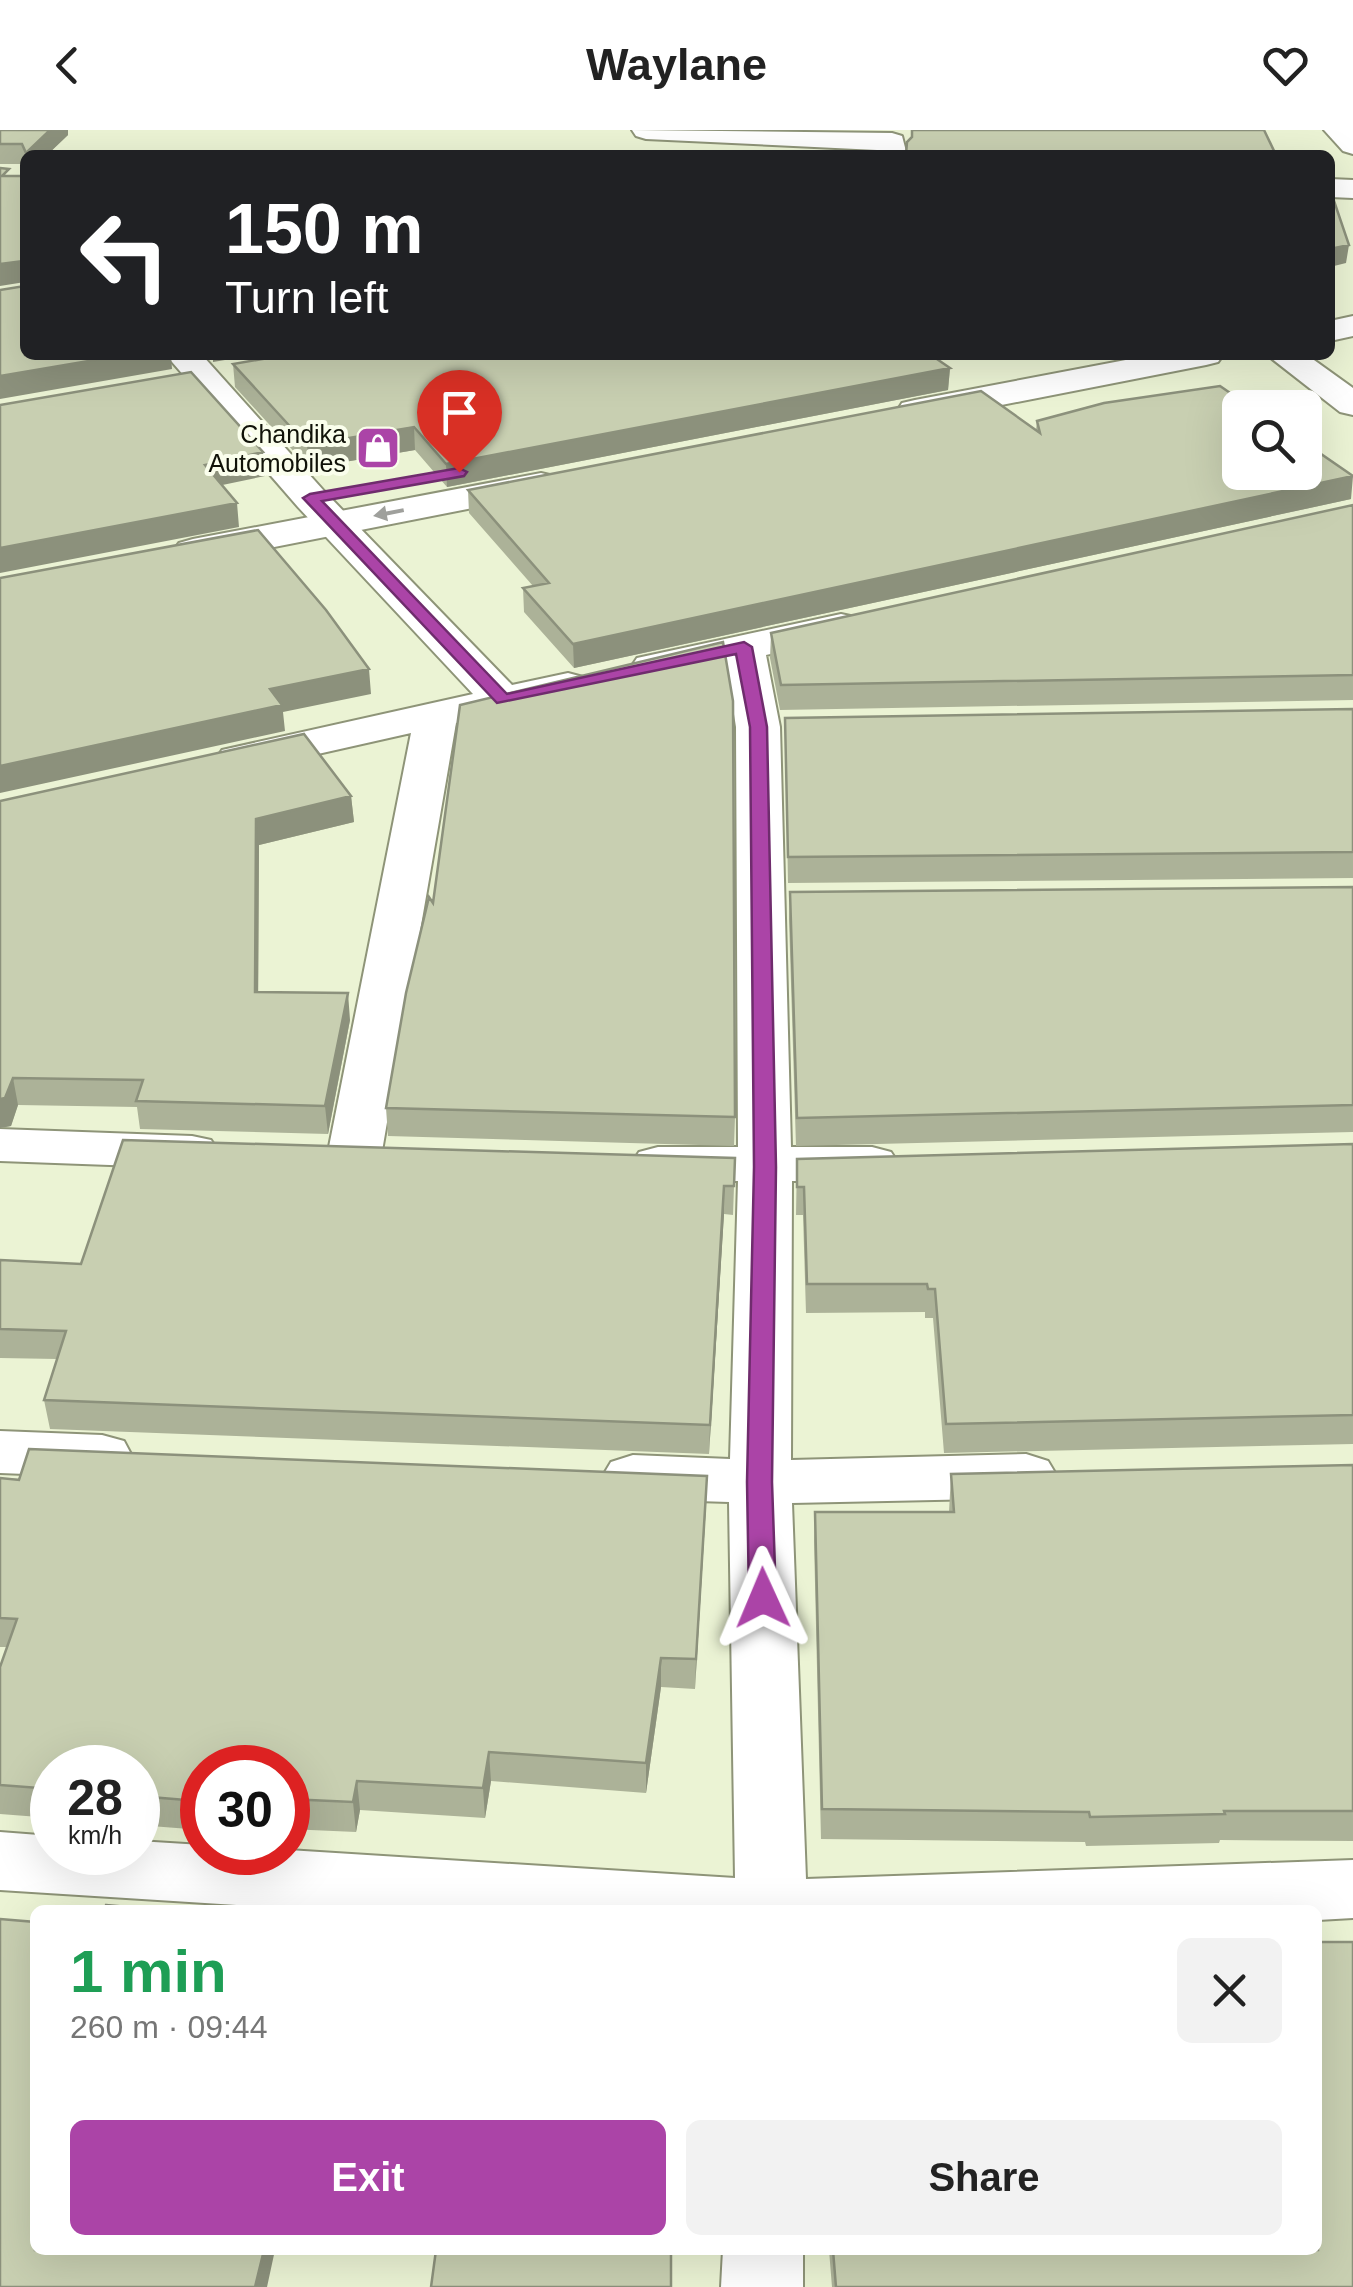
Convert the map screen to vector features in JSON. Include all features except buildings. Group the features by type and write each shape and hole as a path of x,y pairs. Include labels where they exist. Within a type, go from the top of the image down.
{"main road":[{"path":"646,130 892,142"},
{"path":"1338,130 1353,145"},
{"path":"1070,360 879,407 1175,360"},
{"path":"1291,360 1353,404"},
{"path":"199,372 322,511 503,700"},
{"path":"166,542 566,466"},
{"path":"190,769 877,618"},
{"path":"744,647 775,727 780,901 765,1167 760,1482 772,1905"},
{"path":"413,1158 334,1156 436,716"},
{"path":"0,1145 236,1153"},
{"path":"608,1163 765,1167 922,1163"},
{"path":"0,1452 156,1458"},
{"path":"584,1475 760,1482 1076,1475"},
{"path":"0,1861 693,1905"},
{"path":"910,1905 1353,1889"},
{"path":"762,2287 763,2255"}],"place":[{"name":"Chandika Automobiles","path":"378,448"}],"route":[{"path":"459,472 310,498 503,700 744,647 758,727 765,1167 760,1482 763,1598"}]}
